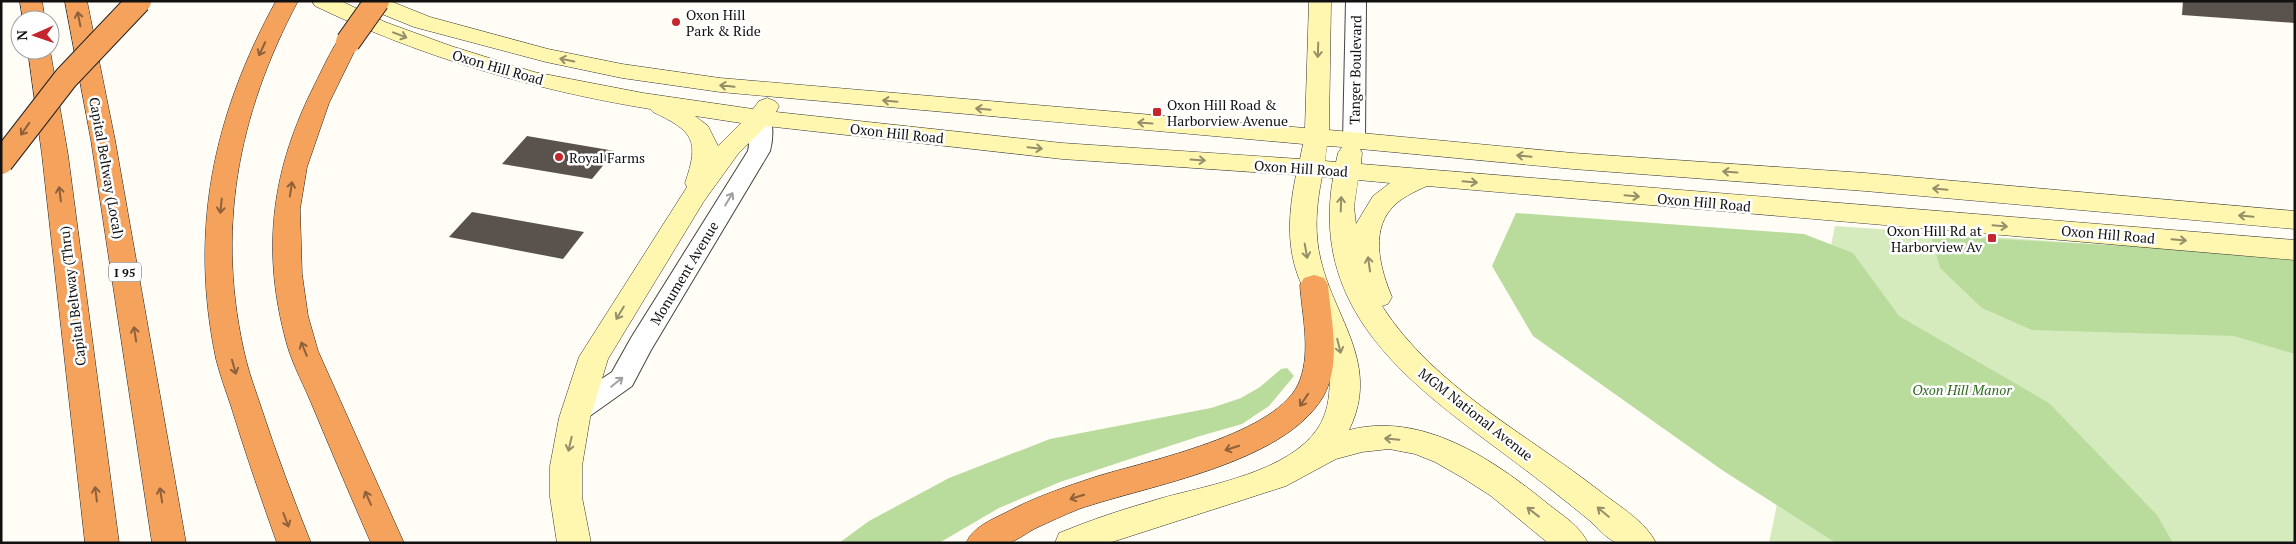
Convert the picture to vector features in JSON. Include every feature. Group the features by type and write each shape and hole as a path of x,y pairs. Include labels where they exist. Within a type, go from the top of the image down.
{"highway":[{"name":"Capital Beltway (Local)","path":"76,1 103,140 169,543"},
{"path":"1,162 34,115 74,67 139,1"},
{"path":"377,1 348,42 323,88 294,169 286,222 288,276 300,338 336,428 388,543"},
{"path":"286,4 261,51 240,107 225,167 218,235 221,294 232,361 261,454 294,543"},
{"name":"Capital Beltway (Thru)","path":"40,60 56,165 102,543"},
{"path":"982,543 1008,526 1070,499 1241,445 1276,427 1299,408 1312,390 1319,368 1314,285"}],"main road":[{"name":"Oxon Hill Road","path":"323,1 377,26 484,65 553,83 643,100 760,118 1062,151 1311,168 2295,250"},
{"name":"Oxon Hill Road","path":"370,1 422,22 563,59 661,78 775,91 1316,136 1573,161 1778,176 2295,220"},
{"path":"1315,454 1330,435 1342,405 1344,385 1342,360 1336,333 1314,285 1303,235 1305,194 1316,136 1320,1"},
{"path":"574,543 565,482 567,455 594,357 695,195 729,148 760,118 775,91"},
{"path":"643,100 672,112 692,126 705,141 704,165 695,195"},
{"name":"MGM National Avenue","path":"1354,140 1345,171 1340,205 1342,233 1351,272 1369,315 1405,358 1451,398 1574,488 1640,543"},
{"path":"1405,358 1372,284 1366,236 1370,220 1382,202 1401,188 1422,178"},
{"path":"1071,543 1108,527 1252,485 1286,472 1315,454 1363,438 1393,438 1427,445 1453,455 1490,479 1572,543"}],"street":[{"name":"Tanger Boulevard","path":"1354,140 1356,1"},
{"name":"Monument Avenue","path":"578,410 622,379 640,345 759,151 761,143 760,118"}],"green space":[{"path":"1516,213 1804,234 1853,253 1899,316 2049,403 2157,515 2173,543 1836,543 1722,470 1533,336 1492,266"},
{"name":"Oxon Hill Manor","path":"1835,226 2295,258 2295,543 1769,543"},
{"path":"1931,235 2295,256 2295,354 2234,336 2032,330 1982,308 1940,268"},
{"path":"1287,368 1294,376 1269,406 1242,424 1060,482 999,508 939,543 839,543 869,521 949,478 1050,439 1211,408 1241,398 1260,387 1281,369"}],"building":[{"path":"2183,1 2295,1 2295,23 2182,15"},
{"name":"Royal Farms","path":"527,136 615,151 592,179 502,164"},
{"path":"472,212 584,232 563,259 449,237"}],"place":[{"name":"Oxon Hill Park & Ride","path":"676,22"},
{"name":"Oxon Hill Road & Harborview Avenue","path":"1157,112"},
{"name":"Royal Farms","path":"559,157"},
{"name":"Oxon Hill Rd at Harborview Av","path":"1992,238"}]}
